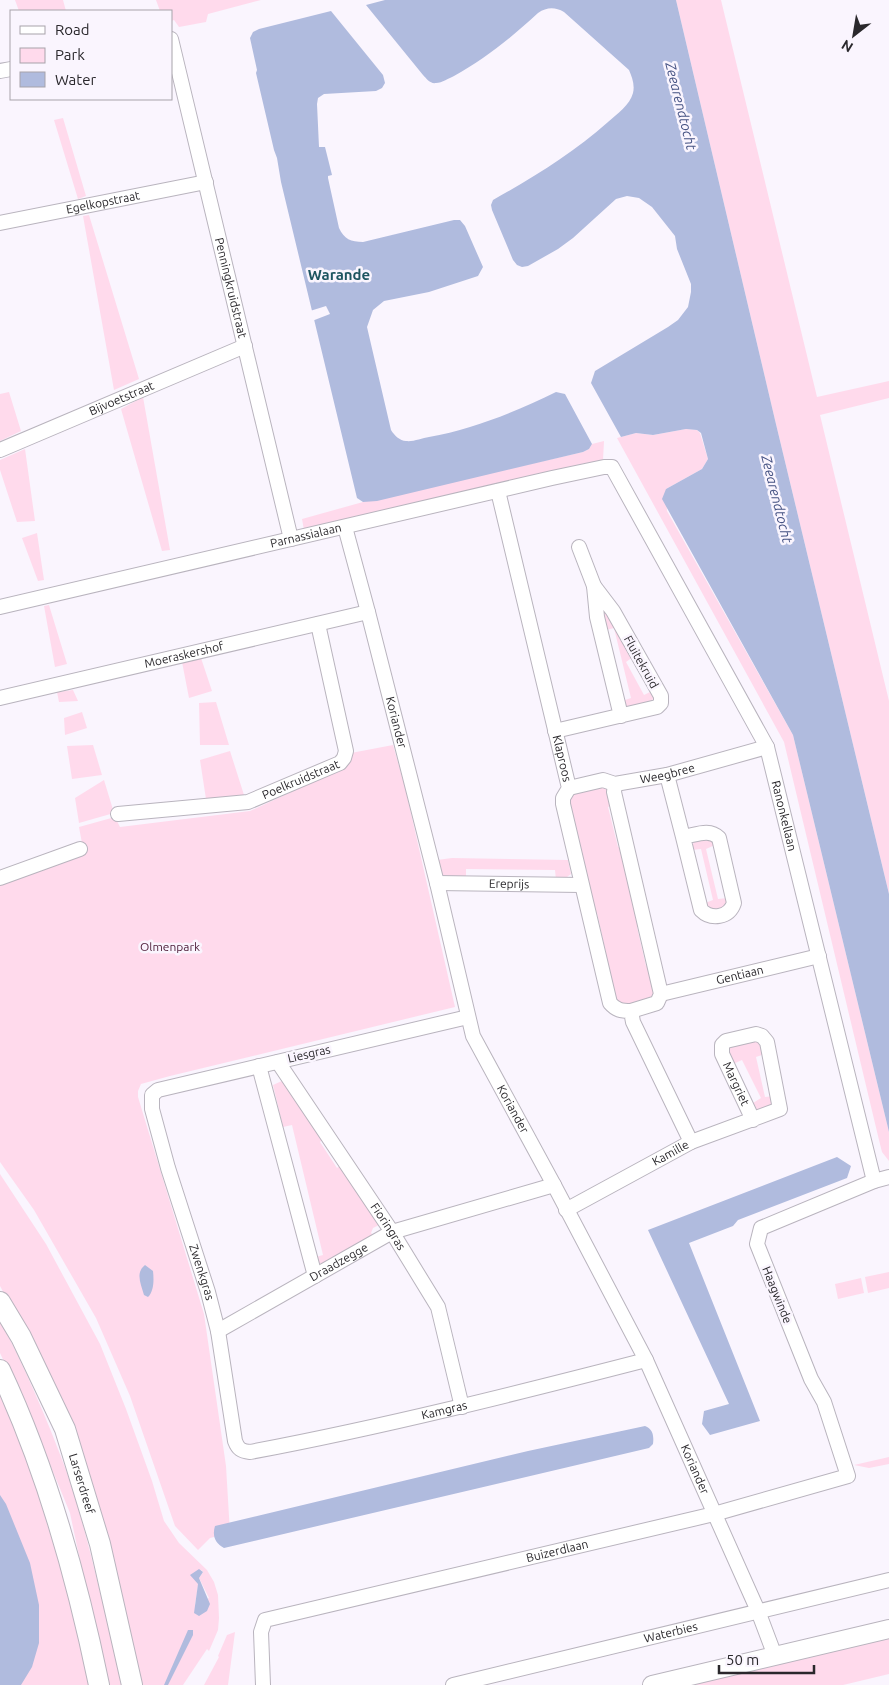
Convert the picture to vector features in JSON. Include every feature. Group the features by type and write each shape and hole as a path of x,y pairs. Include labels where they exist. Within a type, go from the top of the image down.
{"main road":[{"name":"Larserdreef","path":"0,1302 21,1337 65,1429 100,1544 131,1683"},
{"path":"0,1370 31,1441 66,1552 99,1685"},
{"path":"93,1657 103,1685"}],"street":[{"name":"Penningkruidstraat","path":"172,43 291,539"},
{"name":"Egelkopstraat","path":"0,223 206,182"},
{"name":"Bijvoetstraat","path":"0,450 245,346"},
{"name":"Parnassialaan","path":"0,607 498,491 604,467 612,467"},
{"name":"Ranonkellaan","path":"612,467 767,747 874,1181"},
{"name":"Klaproos","path":"498,491 568,788 563,798 563,804 610,1003 620,1011 631,1011"},
{"name":"Koriander","path":"345,527 437,883 473,1036 646,1360 758,1611 775,1656"},
{"name":"Fluitekruid","path":"579,547 594,586 598,617 621,716"},
{"name":"Fluitekruid","path":"555,731 657,707 661,703 661,696 613,611 594,586"},
{"name":"Moeraskershof","path":"0,698 368,612"},
{"name":"Poelkruidstraat","path":"118,814 248,802 340,763 346,751 318,624"},
{"name":"Weegbree","path":"568,788 603,780 615,784 667,775 767,747"},
{"path":"667,775 700,910 712,917 728,913 734,903 719,838 714,833 708,832 683,838"},
{"path":"615,784 614,792 661,994 657,1003 631,1011 633,1022 691,1142"},
{"path":"0,878 80,849"},
{"name":"Ereprijs","path":"437,883 581,885"},
{"name":"Gentiaan","path":"661,994 819,956"},
{"name":"Liesgras","path":"152,1095 158,1090 468,1017"},
{"name":"Margriet","path":"753,1120 722,1054 722,1045 726,1041 756,1034 762,1036 768,1042 780,1109"},
{"name":"Fioringras","path":"278,1062 392,1232 438,1307 462,1407"},
{"path":"259,1066 315,1276"},
{"name":"Zwenkgras","path":"152,1095 152,1109 166,1160 208,1292 218,1331 235,1441 242,1451"},
{"name":"Kamille","path":"566,1210 691,1142 780,1109"},
{"path":"874,1181 889,1177"},
{"name":"Haagwinde","path":"848,1476 824,1402 811,1379 756,1244 761,1228 874,1181"},
{"name":"Draadzegge","path":"218,1331 392,1232 554,1185"},
{"name":"Kamgras","path":"242,1451 250,1452 301,1442 462,1407 646,1360"},
{"name":"Buizerdlaan","path":"263,1685 262,1632 265,1620 714,1514 848,1476"},
{"name":"Waterbies","path":"453,1685 889,1580"},
{"path":"652,1685 889,1629"}],"green space":[{"path":"15,0 63,0 66,10 19,10"},
{"path":"156,0 261,0 208,14 206,22 179,27 174,20 172,21 172,10 160,10"},
{"path":"676,0 721,0 817,397 889,381 889,398 820,415 889,701 889,894 775,420"},
{"path":"63,118 86,196 78,199 54,120"},
{"path":"89,215 139,379 114,390 83,216"},
{"path":"9,392 21,431 0,441 0,394"},
{"path":"143,397 170,550 162,551 121,409"},
{"path":"686,429 697,430 700,433 708,459 702,469 666,489 667,511 793,735 889,1132 889,1161 882,1152 784,742 617,438 636,433 653,435"},
{"path":"604,441 603,460 304,530 302,519 363,502 583,452 589,449 592,444"},
{"path":"25,449 35,521 17,522 0,470 0,460"},
{"path":"37,533 44,580 38,581 22,538"},
{"path":"49,605 67,664 55,667 44,606"},
{"path":"605,611 633,657 626,662 644,695 652,691 654,696 652,701 629,708 622,701 631,698 614,628 606,630 602,615"},
{"path":"201,658 212,691 189,698 182,662"},
{"path":"73,690 78,701 59,702 57,692"},
{"path":"216,702 229,745 200,745 199,703"},
{"path":"82,712 87,728 65,735 64,718"},
{"path":"93,745 102,775 72,779 67,746"},
{"name":"Olmenpark","path":"393,745 405,787 455,1007 170,1076 141,1084 138,1091 138,1097 204,1314 226,1466 230,1533 210,1538 198,1550 175,1526 130,1396 96,1318 34,1210 0,1162 0,884 84,854 79,827 115,817 120,827 250,811 343,768 350,762 351,753"},
{"path":"230,751 244,795 206,799 200,760"},
{"path":"104,780 114,813 79,823 75,798"},
{"path":"599,786 608,790 613,805 608,807 618,847 622,846 641,925 637,927 646,966 651,965 656,990 653,999 628,1006 617,1004 602,954 606,953 597,913 592,913 567,800 571,794"},
{"path":"705,838 713,840 715,845 706,849 718,899 728,898 728,904 716,910 713,910 705,903 713,900 701,849 692,850 695,841"},
{"path":"452,858 568,860 571,874 563,880 556,880 555,870 466,869 466,879 445,877 440,873 437,860"},
{"path":"758,1040 763,1045 765,1054 756,1057 765,1097 775,1096 776,1106 759,1113 753,1103 761,1098 742,1060 733,1064 728,1051 732,1044"},
{"path":"284,1080 322,1140 320,1142 337,1168 341,1165 379,1225 373,1228 371,1233 373,1235 323,1264 318,1263 312,1258 323,1255 292,1125 283,1127 273,1085"},
{"path":"0,1174 46,1244 100,1344 126,1409 164,1521 179,1543 207,1570 214,1582 218,1595 218,1630 209,1651 207,1649 183,1685 139,1685 42,1364 0,1286","holes":["199,1578 209,1598 195,1605"]},
{"path":"889,1272 889,1288 868,1293 865,1277"},
{"path":"861,1278 864,1293 838,1299 835,1284"},
{"path":"0,1320 35,1394 71,1485 109,1627 121,1685 110,1685 96,1636 70,1513 35,1428 0,1353"},
{"path":"0,1387 18,1427 79,1629 92,1685 0,1685"},
{"path":"889,1457 889,1464 869,1468 854,1465"},
{"path":"235,1632 228,1685 204,1685 219,1657 227,1635"},
{"path":"889,1634 889,1674 843,1685 679,1685"}],"water":[{"name":"Zeearendtocht","path":"385,0 676,0 889,894 889,1132 793,735 662,499 666,489 702,469 708,459 701,433 697,430 686,429 653,435 636,433 621,437 591,383 595,371 668,327 678,320 688,307 691,284 677,249 675,236 652,207 639,198 627,196 616,199 558,249 528,266 522,267 513,260 492,210 493,200 567,154 623,109 634,90 629,70 564,12 551,8 538,13 518,31 477,62 454,76 438,83 432,83 423,75 366,5"},
{"path":"331,11 383,75 385,83 382,88 376,91 324,94 318,98 319,147 325,147 332,175 328,176 328,178 341,232 348,239 363,242 460,220 465,226 483,267 478,276 429,292 384,301 373,310 367,327 391,430 397,437 406,441 445,434 494,419 556,392 565,394 592,444 589,449 377,501 363,502 357,498 281,182 256,73 250,38 253,32 259,29"},
{"path":"837,1157 851,1166 847,1178 738,1220 733,1226 689,1243 760,1421 710,1435 702,1424 704,1411 729,1404 648,1230"},
{"path":"145,1265 153,1271 152,1289 148,1297 144,1295 139,1275"},
{"path":"645,1426 650,1429 653,1436 653,1444 649,1448 224,1548 218,1544 214,1536 215,1526 528,1451"},
{"path":"0,1495 6,1504 30,1563 39,1605 39,1643 32,1667 21,1685 0,1685"},
{"path":"199,1569 203,1572 199,1578 210,1604 207,1611 199,1616 194,1613 198,1584 190,1575"},
{"path":"188,1630 193,1630 193,1635 168,1685 164,1685"}],"pier":[{"path":"326,306 330,314 312,321 310,311"}],"district":[{"name":"Warande","path":"339,275"}]}
